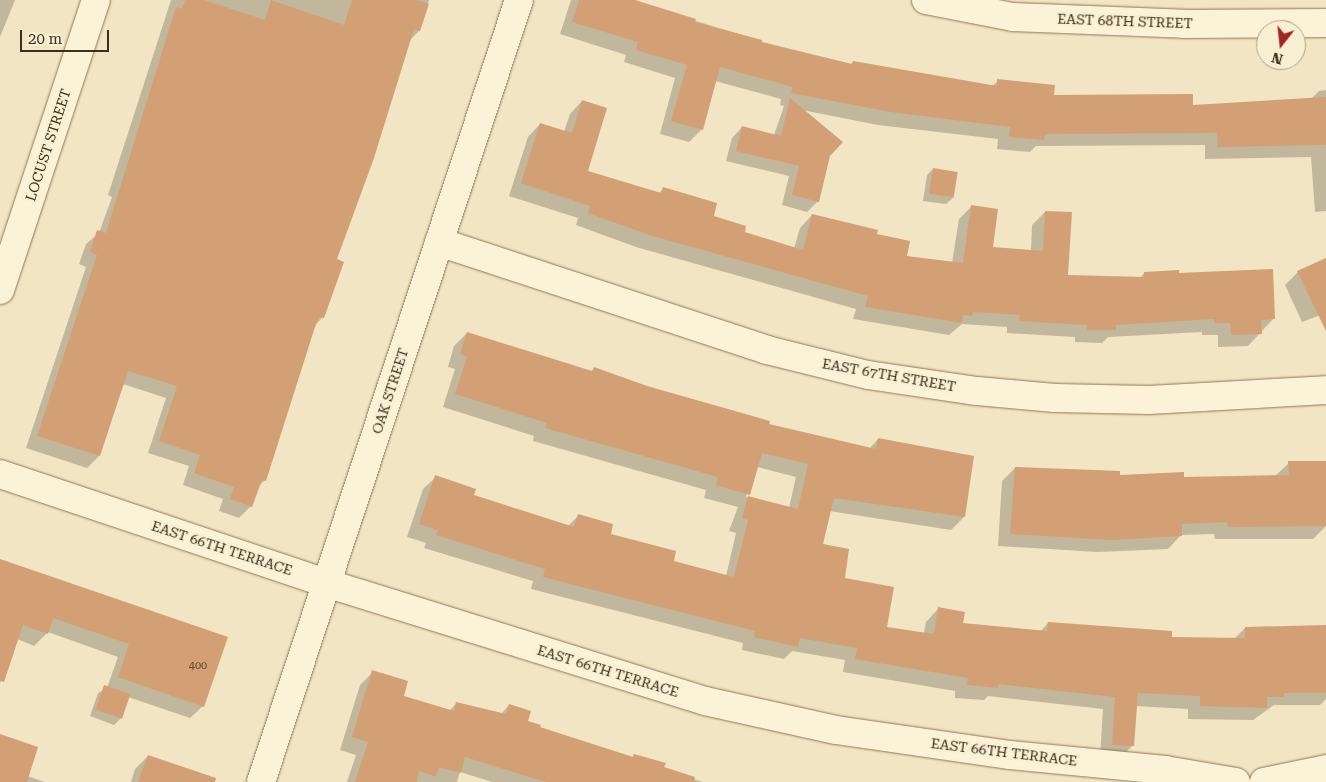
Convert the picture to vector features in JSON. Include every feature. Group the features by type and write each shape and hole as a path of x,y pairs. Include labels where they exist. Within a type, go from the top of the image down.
{"street":[{"name":"LOCUST STREET","path":"0,290 96,0"},
{"name":"OAK STREET","path":"261,782 519,0"},
{"name":"EAST 68TH STREET","path":"926,0 1013,17 1184,24 1326,23"},
{"name":"EAST 67TH STREET","path":"440,242 767,350 868,375 977,391 1065,398 1150,400 1326,390"},
{"name":"EAST 66TH TERRACE","path":"0,474 326,583 706,701 826,728 1010,755 1165,770 1236,782"},
{"path":"1264,782 1326,769"}],"building":[{"path":"185,0 204,0 265,20 271,0 344,25 352,0 416,0 429,4 420,31 414,29 374,158 337,259 344,262 324,318 319,317 314,330 266,481 262,480 252,507 230,499 234,487 194,473 200,455 159,441 177,386 128,371 100,456 37,436 97,255 90,252 97,230 106,233 176,7 182,9"},
{"path":"579,0 635,0 696,19 695,22 762,40 762,42 852,64 853,61 997,86 997,79 1055,85 1054,95 1193,94 1193,105 1326,97 1326,145 1218,147 1217,133 1045,134 1044,140 1009,137 1010,127 891,112 791,93 793,87 720,67 703,130 671,121 687,65 636,50 638,42 572,22"},
{"path":"790,98 843,142 830,156 819,202 792,195 799,166 736,151 742,126 781,136"},
{"path":"582,100 607,108 588,171 661,193 663,187 717,203 714,216 746,226 745,232 803,250 812,214 878,230 877,234 910,241 907,256 963,263 971,205 998,209 993,247 1043,251 1045,211 1072,212 1068,275 1144,277 1144,272 1179,270 1179,273 1273,269 1275,319 1261,320 1262,334 1231,335 1230,323 1214,323 1214,319 1116,325 1116,330 1087,330 1087,325 1019,321 1020,315 973,312 972,316 963,315 962,323 865,307 868,296 649,235 588,213 590,206 521,183 540,123 572,133"},
{"path":"933,168 958,172 954,198 929,194"},
{"path":"1326,258 1326,331 1297,271"},
{"path":"467,332 592,371 594,367 647,386 770,421 769,424 876,449 878,438 974,456 965,517 834,498 823,544 849,549 845,578 894,587 887,627 934,634 938,607 965,612 963,623 1047,631 1048,622 1172,631 1172,637 1245,638 1245,627 1326,625 1326,693 1284,693 1284,697 1267,697 1267,708 1200,706 1200,696 1138,693 1134,746 1112,745 1115,697 998,684 998,688 967,685 968,678 855,659 857,648 800,638 798,647 754,637 755,631 543,577 545,569 436,535 438,530 419,524 435,475 476,489 474,495 574,527 578,514 613,524 611,534 676,551 674,561 734,577 748,520 742,518 748,496 798,509 808,464 762,453 750,495 716,485 718,477 545,428 547,423 455,394 467,357 460,354"},
{"path":"1288,461 1326,461 1326,526 1228,527 1227,522 1182,524 1182,536 1112,540 1010,534 1015,467 1120,471 1120,475 1184,472 1184,477 1289,475"},
{"path":"0,559 228,637 204,707 118,677 129,644 53,618 48,634 23,625 4,682 0,681"},
{"path":"372,670 408,681 404,696 454,711 456,702 506,714 509,704 531,711 528,721 541,725 540,727 633,757 634,754 666,763 664,767 695,777 694,782 546,782 465,757 461,773 439,767 436,777 419,771 417,782 355,782 368,742 352,737"},
{"path":"104,685 130,694 122,719 96,710"},
{"path":"0,734 38,747 27,782 0,782"},
{"path":"148,755 216,778 215,782 138,782"}]}
